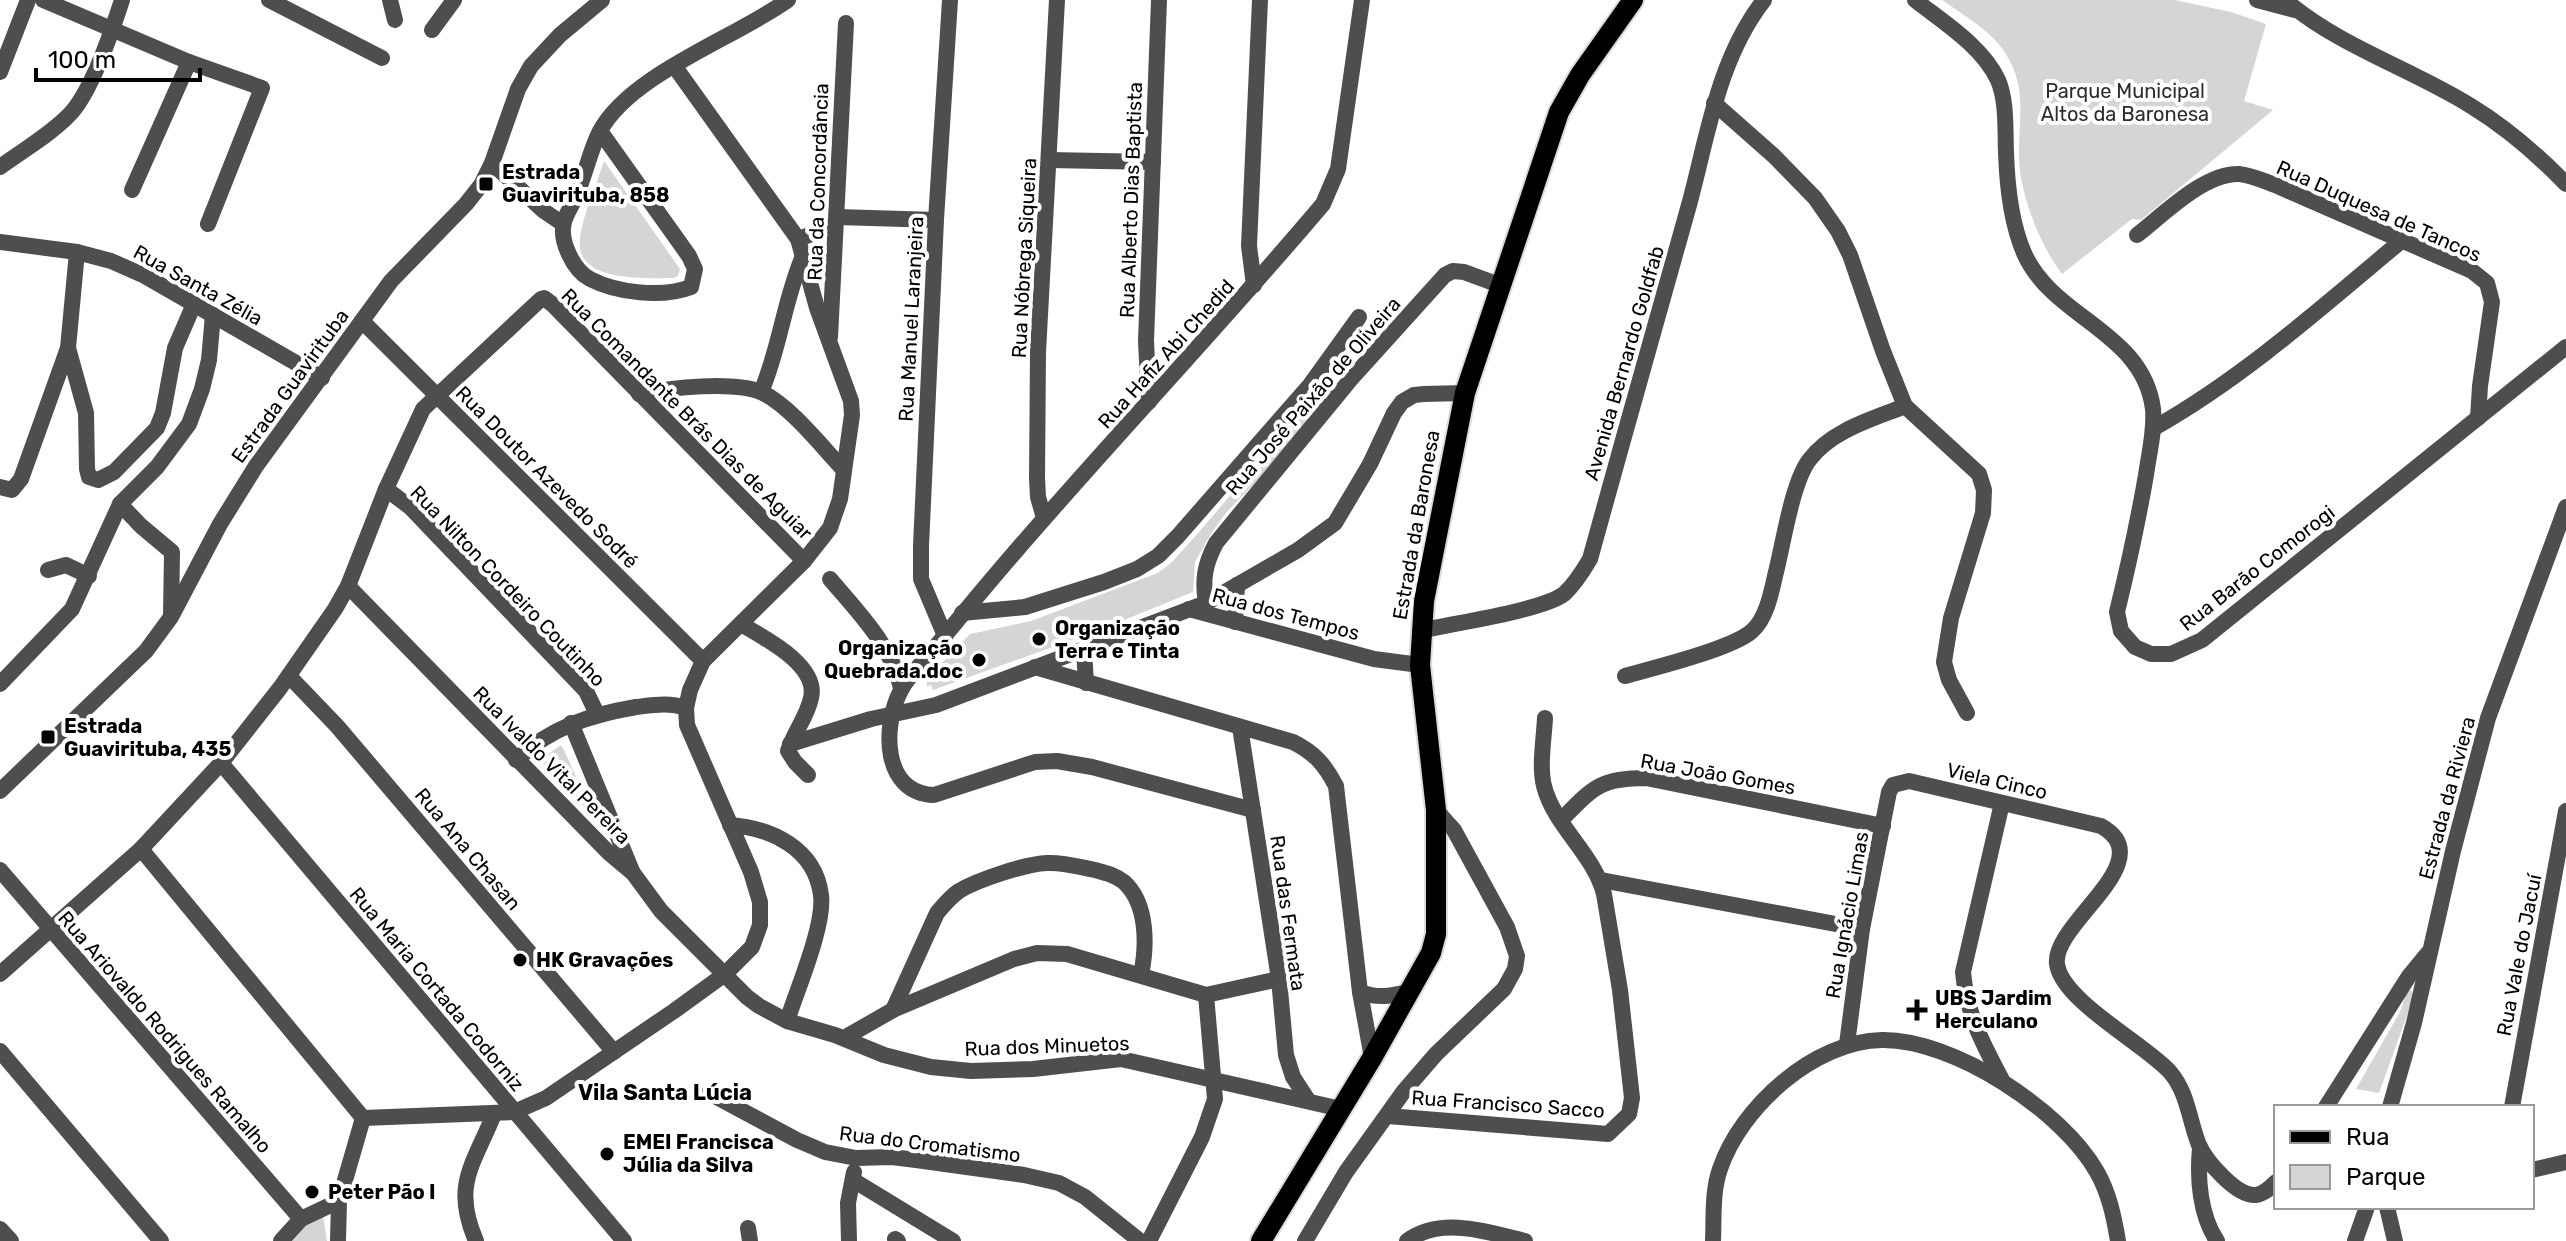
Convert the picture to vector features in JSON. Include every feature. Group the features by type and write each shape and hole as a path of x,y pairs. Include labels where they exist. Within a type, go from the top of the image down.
{"main road":[{"name":"Estrada da Baronesa","path":"1261,1241 1372,1058 1431,953 1436,934 1436,810 1420,665 1420,631 1465,393 1559,112 1580,75 1633,0"}],"street":[{"path":"0,72 28,0"},
{"path":"43,0 189,62 262,88 208,224"},
{"path":"0,167 59,125 73,111 113,29 122,0"},
{"path":"269,0 382,58"},
{"path":"390,0 395,20"},
{"path":"432,30 454,0"},
{"name":"Estrada Guavirituba","path":"0,791 146,651 171,617 220,524 256,466 391,281 466,204 492,163 518,89 531,66 560,35 602,0"},
{"path":"600,131 689,256 695,269 691,287 679,292 620,289 582,275 568,251 563,224 600,131 630,97 655,77 788,0"},
{"name":"Rua Manuel Laranjeira","path":"945,636 928,599 921,568 936,220 950,0"},
{"name":"Rua Nóbrega Siqueira","path":"1044,518 1037,478 1038,352 1057,0"},
{"name":"Rua Alberto Dias Baptista","path":"1149,402 1146,341 1159,0"},
{"path":"1254,285 1249,246 1260,0"},
{"name":"Rua Hafiz Abi Chedid","path":"901,688 1044,518 1323,204 1338,169 1362,0"},
{"name":"Avenida Bernardo Goldfab","path":"1420,631 1540,605 1563,595 1590,559 1694,186 1714,103 1747,22 1764,0"},
{"name":"Rua Barão Comorogi","path":"1915,0 1980,54 1998,79 2004,104 2006,169 2015,225 2025,254 2038,276 2136,361 2147,381 2154,428 2117,612 2121,631 2135,647 2151,654 2171,654 2202,640 2566,347"},
{"path":"2257,0 2291,5 2354,47 2470,105 2513,134 2566,184"},
{"name":"Rua da Concordância","path":"830,342 846,23"},
{"path":"132,190 189,62"},
{"path":"363,1118 514,1112 546,1098 725,974 752,947 760,925 760,902 751,872 687,725 686,708 694,676 703,661 804,561 836,517 851,401 807,277 798,239 675,67"},
{"path":"1714,103 1805,187 1838,231 1850,255 1905,406 1979,474 1984,490 1983,513 1951,618 1944,662 1949,680 1967,713"},
{"path":"0,148 16,155"},
{"path":"1049,160 1153,162"},
{"path":"492,163 544,211 563,224"},
{"name":"Rua Duquesa de Tancos","path":"2137,235 2208,181 2223,175 2242,174 2275,185 2472,271 2487,283 2492,302 2478,418"},
{"path":"798,239 836,221 936,220"},
{"name":"Rua Santa Zélia","path":"0,242 77,252 111,261 145,276 322,378"},
{"path":"2154,428 2203,400 2400,242"},
{"path":"6,489 21,479 68,348 77,252"},
{"path":"761,392 774,361 791,285 803,256"},
{"name":"Rua José Paixão de Oliveira","path":"1206,603 1202,581 1206,563 1216,543 1351,379 1445,275 1453,271 1464,272 1502,286"},
{"name":"Rua Comandante Brás Dias de Aguiar","path":"437,395 544,298 804,561"},
{"path":"68,348 86,413 89,477 94,481 103,479 128,459 157,428 163,413 175,348 194,304"},
{"path":"0,684 67,616 89,576 120,504 157,467 189,424 209,360 213,315"},
{"path":"962,613 1025,607 1104,582 1137,569 1158,556 1310,385 1359,317"},
{"name":"Rua Doutor Azevedo Sodré","path":"362,321 703,661"},
{"path":"1310,385 1324,380 1351,379"},
{"path":"639,394 675,388 716,387 761,392 790,414 844,470"},
{"path":"790,744 936,705 1206,603 1298,550 1335,523 1402,402 1414,395 1465,393"},
{"path":"0,974 141,849 221,763 289,676 348,586 416,422 423,409 437,395"},
{"path":"1625,676 1733,642 1752,631 1770,598 1797,486 1809,460 1829,441 1905,406"},
{"name":"Rua Nilton Cordeiro Coutinho","path":"386,489 410,507 586,691 597,714"},
{"path":"120,504 172,552 171,617"},
{"name":"Estrada da Riviera","path":"2391,1105 2488,718 2566,507"},
{"path":"48,570 66,565 89,576"},
{"path":"830,579 887,651 901,688 891,716 889,742 894,768 899,780 921,794 934,795 1035,762 1057,761 1092,767 1253,810"},
{"path":"1235,622 1237,585"},
{"name":"Rua Ivaldo Vital Pereira","path":"348,586 516,760 633,873 661,911 725,974"},
{"name":"Rua dos Tempos","path":"1189,609 1374,659 1420,665"},
{"path":"741,624 786,654 806,671 811,680 812,697 788,751 808,775"},
{"path":"1084,650 1086,683"},
{"path":"1035,667 1293,742 1312,752 1325,765 1336,786 1360,992 1372,1058"},
{"name":"Rua Ana Chasan","path":"289,676 337,726 614,1052"},
{"path":"516,760 542,739 571,723 597,714 657,704 675,704 686,708"},
{"name":"Rua Francisco Sacco","path":"1436,810 1454,830 1507,927 1517,956 1515,969 1504,989 1436,1054 1404,1091 1388,1116 1608,1134 1629,1114 1631,1085 1620,990 1601,880 1561,820 1543,784 1545,718"},
{"path":"571,723 633,873"},
{"name":"Rua das Fermata","path":"1240,727 1279,979 1286,1055 1293,1077 1308,1100"},
{"name":"Rua Maria Cortada Codorniz","path":"221,763 624,1241"},
{"name":"Rua João Gomes","path":"1561,820 1599,784 1619,778 1646,778 1883,826"},
{"name":"Viela Cinco","path":"1889,792 1893,785 1909,781 2101,826 2116,837 2118,863 2105,887 2066,937 2057,963 2063,979 2080,998 2170,1073 2187,1101 2200,1148"},
{"name":"Rua Ignácio Limas","path":"1847,1044 1862,929 1889,792"},
{"path":"2002,803 1963,972 1966,1000 1974,1026 2002,1080"},
{"name":"Rua Vale do Jacuí","path":"2512,1105 2563,847 2566,811"},
{"path":"730,825 761,829 788,840 814,871 821,895 819,920 787,1021"},
{"path":"141,849 363,1118"},
{"path":"893,1010 937,913 960,890 1046,863 1113,875 1132,891 1138,903 1146,949 1141,975"},
{"name":"Rua Ariovaldo Rodrigues Ramalho","path":"0,870 301,1219"},
{"path":"1601,880 1862,929"},
{"path":"2327,1105 2409,976 2431,949"},
{"path":"844,1038 893,1010 1014,959 1037,953 1067,954 1206,995 1279,979"},
{"name":"Rua dos Minuetos","path":"725,974 759,1006 787,1021 844,1038 884,1055 931,1067 971,1071 1033,1069 1121,1059 1341,1109"},
{"path":"1360,992 1384,998 1411,991"},
{"path":"1149,1241 1202,1137 1215,1099 1206,995"},
{"path":"1713,1241 1719,1172 1734,1137 1755,1109 1816,1058 1847,1044 1883,1040 1914,1044 1953,1056 2002,1080 2051,1120 2097,1172 2111,1204 2118,1241"},
{"path":"0,1051 161,1241"},
{"name":"Rua do Cromatismo","path":"709,1093 825,1152 856,1158 892,1157 1024,1175 1059,1183 1085,1197 1140,1241"},
{"path":"476,1241 466,1218 463,1198 466,1180 494,1114"},
{"path":"1305,1241 1346,1172 1388,1116"},
{"path":"338,1241 339,1201 363,1118"},
{"path":"2200,1148 2226,1180 2248,1195 2259,1195 2274,1184"},
{"path":"2200,1148 2201,1198 2217,1241"},
{"path":"849,1241 848,1203 856,1158"},
{"path":"2534,1170 2566,1162"},
{"path":"853,1180 953,1241"},
{"path":"281,1241 301,1219 339,1201"},
{"path":"2388,1209 2395,1241"},
{"path":"2355,1241 2365,1213"},
{"path":"2365,1213 2368,1241"},
{"path":"1407,1241 1424,1232 1447,1227 1525,1241"},
{"path":"0,1229 11,1241"}],"green space":[{"name":"Parque Municipal Altos da Baronesa","path":"1942,0 2175,0 2231,12 2266,24 2244,101 2273,110 2141,220 2132,219 2062,274 2031,216 2021,178 2020,98 2013,67 1991,36"},
{"path":"604,161 680,269 678,276 647,278 614,275 588,264 581,253 580,239"},
{"path":"1328,392 1278,459 1212,532 1195,562 1193,592 1097,631 933,690 931,685 927,686 935,670 970,634 1031,621 1158,573 1199,532 1314,397"},
{"path":"561,745 564,750 594,817 540,760"},
{"path":"2411,990 2414,996 2379,1093 2356,1089 2401,1010 2406,993"},
{"path":"322,1210 327,1241 284,1241"}],"place":[{"name":"Estrada Guavirituba, 858","path":"486,184"},
{"name":"Organização Terra e Tinta","path":"1039,639"},
{"name":"Organização Quebrada.doc","path":"979,660"},
{"name":"Estrada Guavirituba, 435","path":"48,737"},
{"name":"HK Gravações","path":"520,960"},
{"name":"UBS Jardim Herculano","path":"1917,1010"},
{"name":"EMEI Francisca Júlia da Silva","path":"607,1154"},
{"name":"Peter Pão I","path":"312,1192"}],"district":[{"name":"Vila Santa Lúcia","path":"665,1092"}]}
